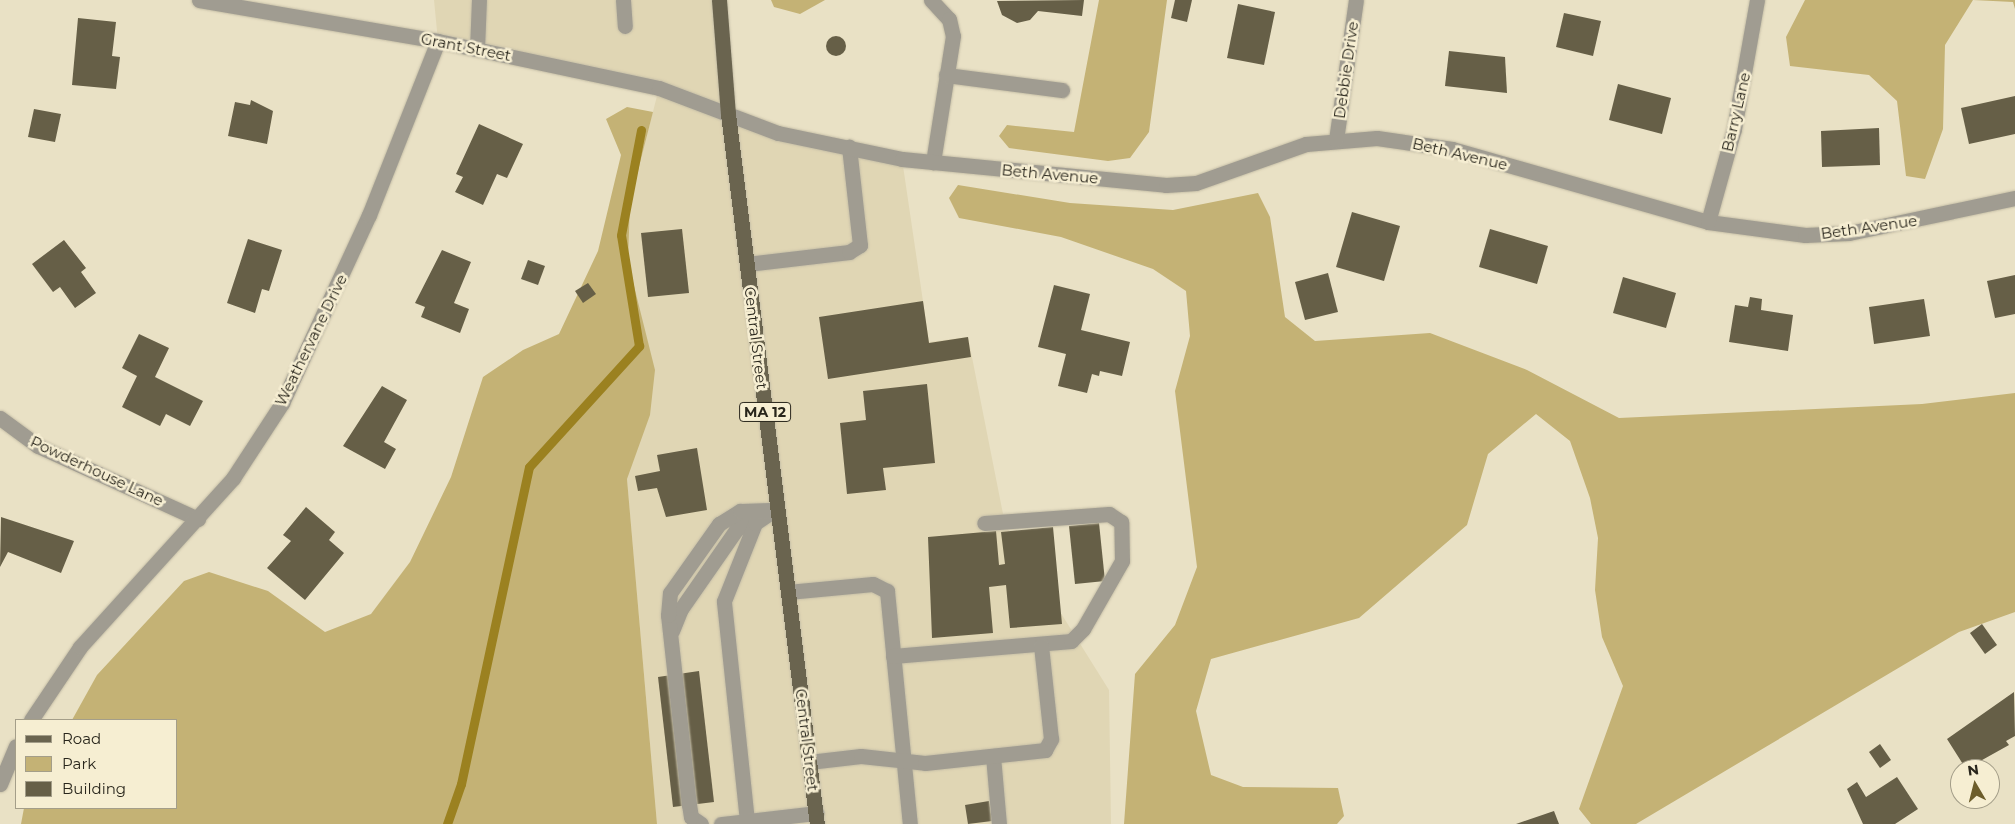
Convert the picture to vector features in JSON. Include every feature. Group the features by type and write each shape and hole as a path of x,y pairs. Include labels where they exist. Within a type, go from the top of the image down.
{"main road":[{"name":"Central Street","path":"719,0 728,114 816,818"}],"street":[{"name":"Grant Street","path":"199,0 438,41 659,88 728,114"},
{"path":"477,49 479,0"},
{"path":"623,0 625,26"},
{"path":"931,0 950,20 953,36 934,162"},
{"name":"Debbie Drive","path":"1336,140 1356,0"},
{"name":"Barry Lane","path":"1708,222 1734,129 1757,0"},
{"name":"Weathervane Drive","path":"32,719 80,647 198,519 262,435 303,364 438,41"},
{"path":"946,75 1062,90"},
{"name":"Beth Avenue","path":"728,114 778,133 934,162 1166,185 1196,183 1306,144 1377,138 1452,149 1708,222 1796,235 1846,233 2015,198"},
{"path":"747,264 849,252 860,245 849,147"},
{"name":"Powderhouse Lane","path":"0,418 38,446 198,519"},
{"path":"700,824 690,810 670,637 670,593 710,534 740,511 778,510"},
{"path":"747,821 724,601 755,523 763,514 778,510"},
{"path":"893,656 1041,646 1071,641 1082,629 1118,571 1121,522 1109,514 984,523"},
{"path":"788,592 880,584 886,591 910,824"},
{"path":"809,762 861,756 904,762 1039,753 1049,744 1041,646"},
{"path":"0,784 15,748"},
{"path":"993,756 999,824"},
{"path":"721,824 816,818"}],"shaded area":[{"path":"434,0 719,0 728,114 902,159 929,342 968,337 1005,524 1109,690 1111,824 657,824 622,422 630,202 659,88 438,41"}],"green space":[{"path":"771,0 825,0 800,14 774,7"},
{"path":"1099,0 1167,0 1149,132 1130,158 1108,161 1009,148 999,136 1007,125 1074,132"},
{"path":"1805,0 1973,0 1945,45 1943,129 1925,179 1906,176 1897,101 1869,75 1790,66 1786,37"},
{"path":"1973,0 2015,0 2015,9 2013,2"},
{"path":"627,107 653,112 630,202 628,262 655,370 650,415 627,479 657,824 21,824 24,809 178,809 178,719 73,719 97,675 184,581 209,572 268,591 325,632 371,614 410,562 451,477 483,377 523,350 559,334 598,251 621,155 606,119"},
{"path":"958,185 1070,203 1173,210 1258,193 1270,217 1285,317 1315,341 1430,333 1527,370 1619,418 1922,404 2015,393 2015,612 1959,632 1636,824 1591,824 1579,809 1623,686 1602,637 1595,590 1598,538 1590,498 1570,441 1536,414 1488,454 1467,525 1359,618 1211,659 1196,711 1211,775 1243,787 1338,788 1344,816 1337,824 1124,824 1135,674 1175,625 1197,567 1175,391 1190,336 1186,291 1153,269 1061,237 959,218 949,198"}],"building":[{"path":"1084,0 1082,16 1038,11 1030,20 1017,23 1002,15 997,1"},
{"path":"1175,0 1192,0 1187,22 1171,18"},
{"path":"1238,4 1275,12 1264,65 1227,58"},
{"path":"1564,13 1601,21 1593,56 1556,47"},
{"path":"78,18 116,22 112,56 120,57 116,89 72,85"},
{"path":"832,36 840,36 846,42 846,50 840,56 832,56 826,50 826,42"},
{"path":"1449,51 1505,57 1507,93 1445,86"},
{"path":"1618,84 1671,98 1662,134 1609,120"},
{"path":"2015,96 2015,134 1969,144 1961,108"},
{"path":"251,100 273,111 267,144 228,136 235,102 250,105"},
{"path":"34,109 61,114 55,142 28,137"},
{"path":"479,124 523,144 507,178 497,174 483,205 455,192 463,177 456,174"},
{"path":"1879,128 1880,165 1822,167 1821,131"},
{"path":"1352,212 1400,226 1384,281 1336,267"},
{"path":"682,229 689,293 648,297 641,233"},
{"path":"1490,229 1548,246 1537,284 1479,267"},
{"path":"248,239 282,250 269,291 262,289 255,313 227,303"},
{"path":"64,240 86,268 81,272 96,293 75,308 60,287 53,292 32,264"},
{"path":"442,250 471,262 454,303 469,309 460,333 421,317 425,307 415,303"},
{"path":"528,260 545,266 538,285 521,279"},
{"path":"1328,273 1338,312 1305,320 1295,282"},
{"path":"2015,275 2015,314 1995,318 1987,281"},
{"path":"1623,277 1676,293 1666,328 1613,313"},
{"path":"588,283 596,294 583,303 575,291"},
{"path":"1054,285 1090,294 1081,330 1130,342 1122,376 1100,371 1099,376 1092,374 1087,393 1058,386 1066,354 1038,347"},
{"path":"1750,297 1762,299 1761,310 1793,315 1788,351 1729,342 1735,305 1748,307"},
{"path":"1924,299 1930,336 1874,344 1869,307"},
{"path":"923,301 929,343 968,337 971,357 828,379 819,317"},
{"path":"139,334 169,348 155,377 203,401 190,426 166,414 160,426 122,407 137,376 122,368"},
{"path":"927,384 935,463 883,468 886,490 847,494 840,423 866,420 863,391"},
{"path":"382,386 407,400 384,442 396,449 385,469 343,446"},
{"path":"697,448 707,510 666,517 657,488 638,491 635,476 660,471 657,455"},
{"path":"306,507 335,532 329,540 344,553 305,600 267,568 291,541 283,535"},
{"path":"1,517 74,541 61,573 8,552 0,567"},
{"path":"1099,523 1105,581 1075,584 1069,526"},
{"path":"1053,527 1062,624 1010,628 1006,585 989,587 993,633 932,638 928,537 996,531 999,565 1005,564 1001,532"},
{"path":"1982,624 1997,645 1985,654 1970,633"},
{"path":"699,671 714,802 673,807 658,677"},
{"path":"2014,692 2015,736 2006,741 2009,745 1984,759 1960,759 1947,739"},
{"path":"1880,744 1891,760 1880,768 1869,752"},
{"path":"1897,777 1918,809 1895,824 1863,824 1847,789 1857,782 1866,797"},
{"path":"989,801 992,821 968,824 965,805"},
{"path":"1554,811 1559,824 1516,824"}],"waterway":[{"path":"447,824 461,784 529,467 639,346 621,235 641,130"}]}
